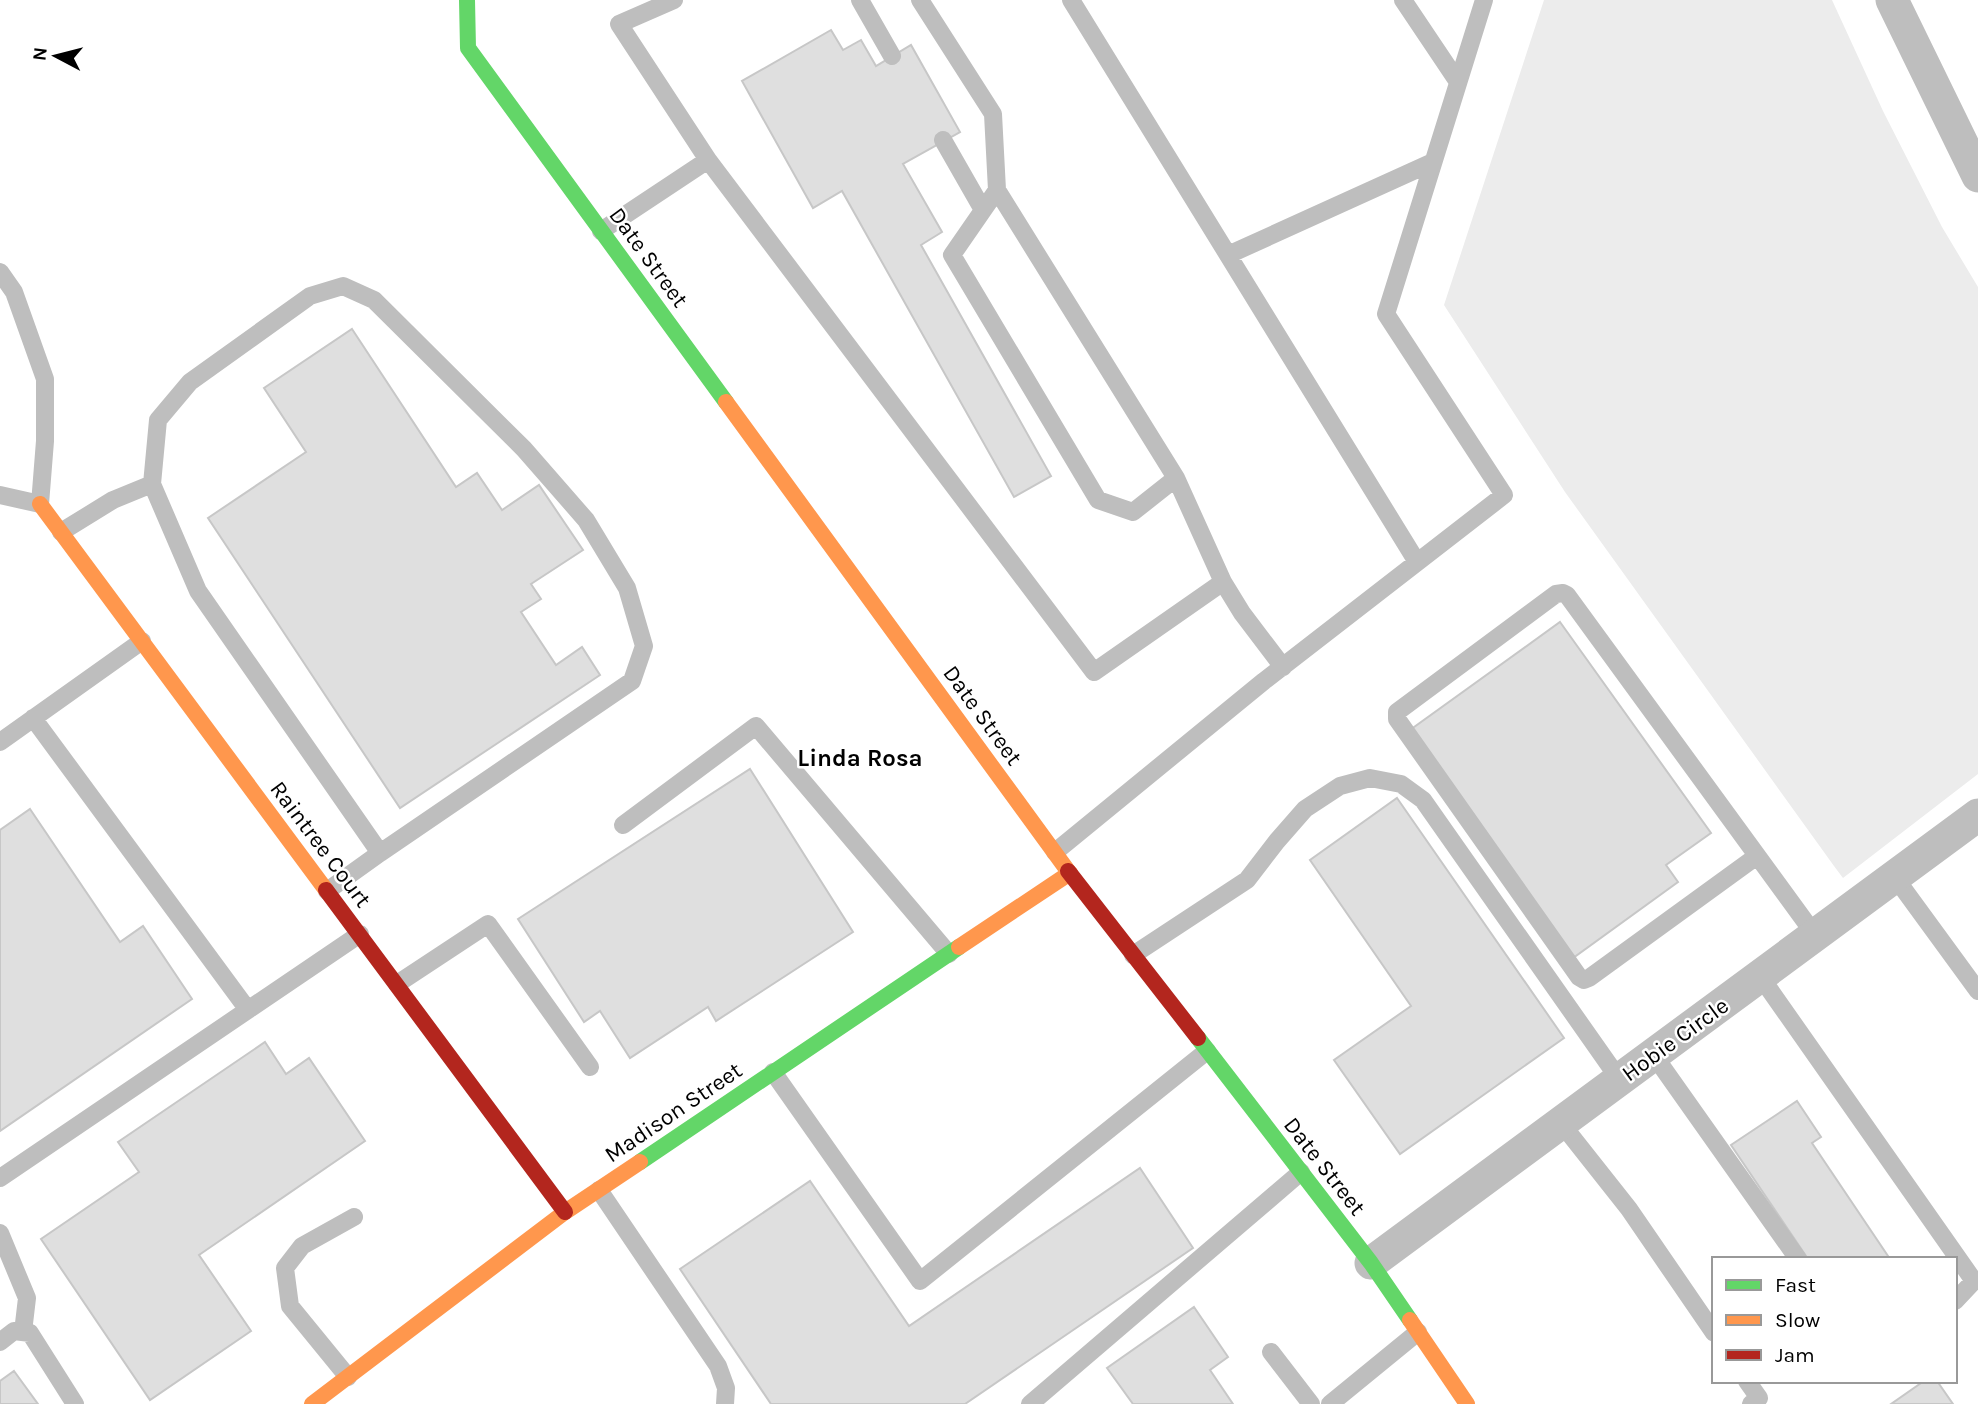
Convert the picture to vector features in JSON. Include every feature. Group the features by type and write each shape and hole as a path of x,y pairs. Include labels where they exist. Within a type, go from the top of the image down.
{"street":[{"name":"Date Street","path":"467,0 468,48 1070,873 1371,1263 1467,1404"},
{"path":"1892,0 1978,176"},
{"name":"Raintree Court","path":"40,504 565,1212"},
{"name":"Hobie Circle","path":"1371,1263 1978,815"},
{"name":"Madison Street","path":"320,1402 348,1377 565,1212 1070,873"}],"lane":[{"path":"674,0 619,24 708,160 1094,672 1223,582"},
{"path":"860,0 892,56"},
{"path":"920,0 993,114 997,190 1176,478 1223,582 1242,613 1283,667"},
{"path":"1071,0 1417,562"},
{"path":"1403,0 1458,82"},
{"path":"1055,852 1283,667 1504,495 1386,314 1484,0"},
{"path":"943,140 983,210"},
{"path":"601,230 708,160"},
{"path":"1228,255 1433,162"},
{"path":"997,190 952,255 1098,500 1133,512 1176,478"},
{"path":"0,272 14,292 45,379 45,440 40,504 0,495"},
{"path":"327,891 632,681 645,646 627,588 586,520 524,449 374,300 343,286 310,296 190,382 158,420 152,484 198,591 380,853"},
{"path":"61,532 113,500 152,484"},
{"path":"1590,978 1584,980 1580,977 1396,715 1556,594 1567,595 1815,935"},
{"path":"0,742 142,640"},
{"path":"33,718 248,1010"},
{"path":"623,825 756,726 949,954"},
{"path":"1133,955 1247,880 1305,808 1340,786 1370,778 1401,784 1423,800 1619,1079"},
{"path":"1567,1005 1590,978 1757,856"},
{"path":"1894,876 1978,991"},
{"path":"397,984 488,924 590,1067"},
{"path":"0,1178 360,934"},
{"path":"1760,976 1974,1281 1957,1299"},
{"path":"773,1072 920,1281 1207,1051"},
{"path":"1653,1054 1797,1257"},
{"path":"1561,1123 1629,1209 1712,1330"},
{"path":"1030,1404 1301,1172"},
{"path":"599,1190 718,1366 726,1388 725,1404"},
{"path":"348,1377 290,1306 285,1268 303,1247 354,1217"},
{"path":"0,1233 27,1298 23,1332"},
{"path":"0,1342 14,1331 30,1333 75,1404"},
{"path":"1330,1404 1418,1332"},
{"path":"1271,1352 1311,1404"},
{"path":"1748,1383 1759,1398 1751,1404"}],"shaded area":[{"path":"1544,0 1832,0 1883,111 1942,227 1978,287 1978,774 1843,878 1565,492 1444,305"}],"building":[{"path":"831,30 843,50 861,40 876,66 911,45 960,132 903,164 942,232 921,245 1051,476 1014,497 842,191 813,208 742,81"},
{"path":"352,329 456,487 477,473 502,510 539,485 583,550 531,584 541,599 521,612 556,665 582,647 600,675 400,808 208,518 306,452 264,388"},
{"path":"1560,622 1711,833 1666,865 1678,882 1573,958 1410,730"},
{"path":"750,769 853,932 716,1021 708,1007 630,1058 600,1011 584,1022 518,919"},
{"path":"1397,798 1564,1038 1400,1154 1334,1060 1411,1006 1310,860"},
{"path":"30,809 120,942 143,926 192,999 0,1131 0,830"},
{"path":"265,1042 286,1074 309,1058 365,1141 199,1255 251,1331 150,1400 41,1239 139,1172 118,1142"},
{"path":"1797,1101 1821,1137 1812,1143 1889,1257 1807,1257 1731,1145"},
{"path":"1140,1168 1193,1248 965,1404 771,1404 680,1269 810,1181 909,1326"},
{"path":"1194,1307 1228,1357 1210,1370 1233,1404 1133,1404 1107,1368"},
{"path":"14,1371 38,1404 0,1404 0,1381"},
{"path":"1921,1383 1938,1383 1953,1404 1891,1404"}],"traffic: fast":[{"path":"467,0 468,48 726,402"},
{"path":"640,1162 959,947"},
{"path":"1198,1038 1371,1263 1410,1320"}],"traffic: slow":[{"path":"726,402 1068,871"},
{"path":"40,504 326,890"},
{"path":"959,947 1070,873"},
{"path":"312,1404 565,1212 640,1162"},
{"path":"1410,1320 1467,1404"}],"traffic: jam":[{"path":"1068,871 1198,1038"},
{"path":"326,890 565,1212"}],"district":[{"name":"Linda Rosa","path":"860,758"}]}
